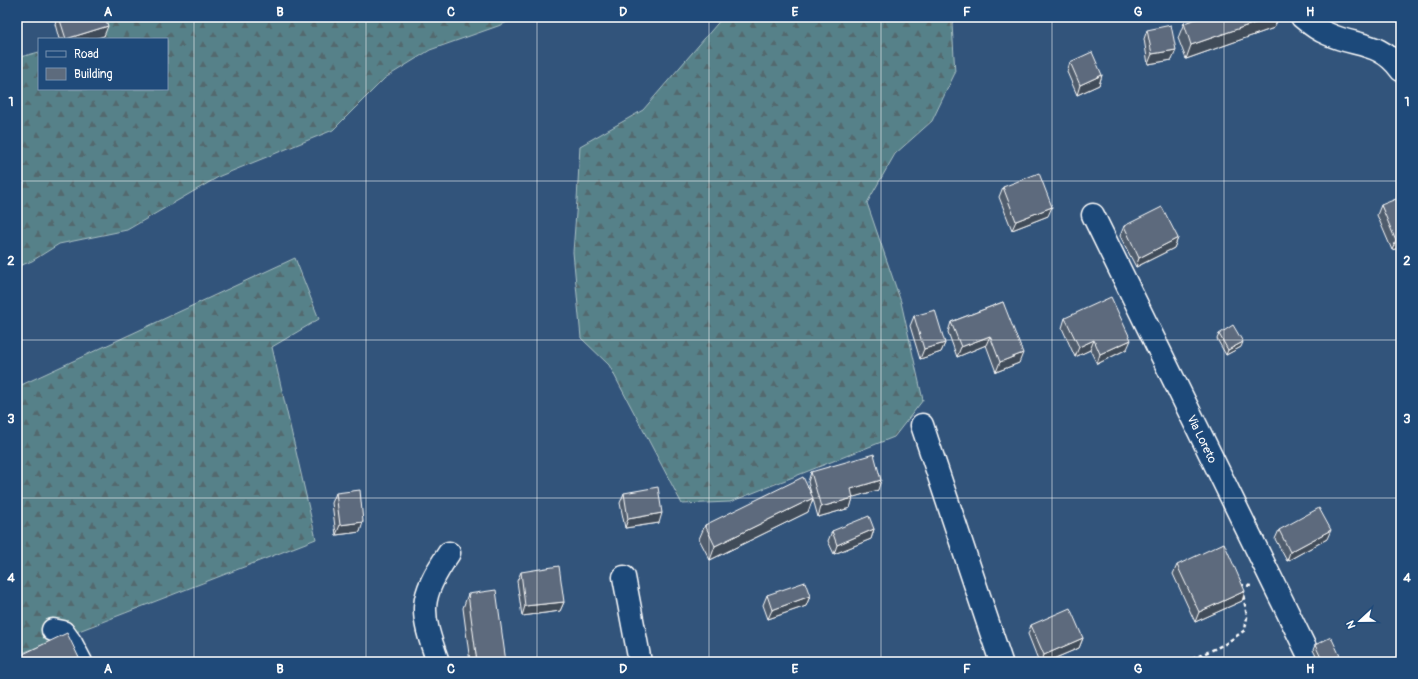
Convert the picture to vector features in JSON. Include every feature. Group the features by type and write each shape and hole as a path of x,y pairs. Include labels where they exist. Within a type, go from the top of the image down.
{"lane":[{"path":"1302,17 1314,27 1328,34 1376,49 1393,60 1401,70"},
{"name":"Via Loreto","path":"1093,215 1312,662"},
{"path":"922,425 1001,662"},
{"path":"438,662 426,626 424,611 427,592 435,573 450,553"},
{"path":"624,577 640,662"},
{"path":"53,630 63,632 71,643 81,662"}],"path":[{"path":"1186,662 1225,644 1245,630 1247,617 1241,585 1251,586 1255,592"}],"green space":[{"path":"95,17 520,17 430,50 385,78 333,130 220,176 127,230 59,244 32,261 17,267 17,58 38,52 38,90 168,90 168,38 64,38"},
{"path":"723,17 954,17 952,24 955,73 932,121 895,154 867,203 901,302 923,400 894,437 730,502 682,504 609,365 581,338 573,252 580,146 643,110"},
{"path":"295,258 319,319 272,347 316,539 17,655 17,387"}],"building":[{"path":"59,17 105,17 108,26 66,38"},
{"path":"1202,17 1272,17 1191,45 1184,23"},
{"path":"1171,25 1176,50 1152,54 1147,30"},
{"path":"1092,52 1102,75 1080,85 1070,62"},
{"path":"1039,173 1052,207 1016,221 1003,187"},
{"path":"1401,197 1401,238 1396,241 1381,205"},
{"path":"1162,207 1178,238 1139,258 1124,226"},
{"path":"1111,297 1131,340 1100,354 1094,340 1079,347 1065,318"},
{"path":"1003,302 1023,353 1000,362 990,336 961,347 951,322"},
{"path":"935,310 945,343 924,349 914,316"},
{"path":"1233,325 1243,342 1228,350 1219,334"},
{"path":"874,454 881,480 851,489 853,498 821,507 811,472"},
{"path":"803,477 813,498 715,546 705,525"},
{"path":"658,487 662,513 628,519 624,493"},
{"path":"360,490 363,522 340,525 336,493"},
{"path":"1319,508 1331,530 1290,552 1279,530"},
{"path":"869,516 874,529 837,545 832,531"},
{"path":"1224,543 1245,591 1199,612 1177,565"},
{"path":"559,566 564,602 525,606 521,572"},
{"path":"805,582 810,596 772,610 767,595"},
{"path":"496,590 506,662 477,662 468,594"},
{"path":"1070,608 1083,638 1044,655 1031,625"},
{"path":"67,633 81,662 21,662 19,656"},
{"path":"1331,637 1340,656 1328,662 1323,662 1315,645"}]}
